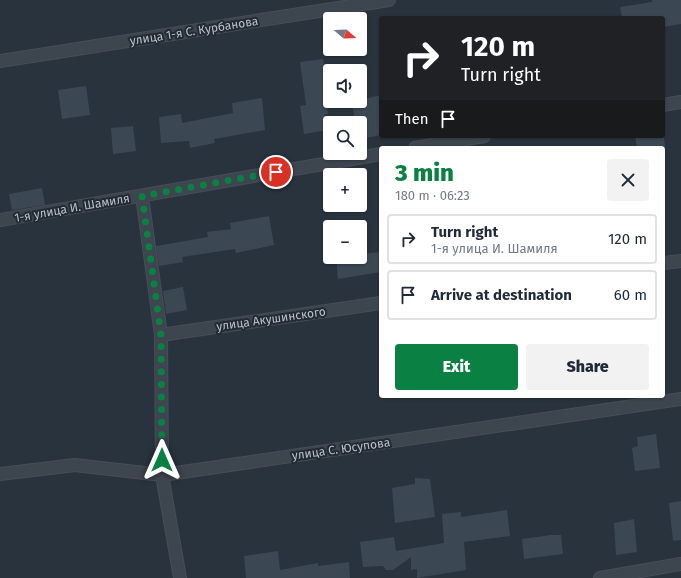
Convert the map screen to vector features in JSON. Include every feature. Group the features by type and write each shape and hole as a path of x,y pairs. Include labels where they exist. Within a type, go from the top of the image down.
{"street":[{"name":"улица 1-я С. Курбанова","path":"0,61 389,0"},
{"path":"665,105 681,102"},
{"path":"427,146 473,138"},
{"name":"1-я улица И. Шамиля","path":"0,220 379,154"},
{"path":"142,196 161,335 162,475 180,578"},
{"path":"665,263 681,261"},
{"name":"улица Акушинского","path":"161,335 379,303"},
{"name":"улица С. Юсупова","path":"0,474 75,465 162,475 681,399"},
{"path":"600,578 681,564"}],"building":[{"path":"652,0 681,0 681,24 665,27 665,16 622,16 620,7 652,2"},
{"path":"323,59 323,108 327,108 328,114 323,116 323,131 304,134 300,106 306,105 300,62"},
{"path":"86,86 90,115 62,119 58,90"},
{"path":"379,95 379,135 367,138 367,116 354,116 353,108 367,108 367,98"},
{"path":"262,98 265,130 214,139 215,143 190,148 189,141 161,143 159,117 181,114 182,123 233,113 232,103"},
{"path":"133,126 136,151 113,154 111,128"},
{"path":"635,138 664,138 665,146 637,146"},
{"path":"42,188 45,205 12,210 9,194"},
{"path":"269,216 274,245 236,253 235,249 182,257 183,262 159,266 156,246 208,237 207,232 231,229 230,223"},
{"path":"379,252 379,272 338,279 337,264 367,264 367,253"},
{"path":"183,287 187,310 166,314 163,291"},
{"path":"656,434 660,468 635,471 632,448 638,446 637,437"},
{"path":"415,478 430,479 435,517 395,523 392,488 415,484"},
{"path":"681,501 681,540 673,541 669,503"},
{"path":"507,510 510,536 464,542 466,570 417,578 417,569 411,570 411,557 393,570 386,570 383,566 363,567 360,542 394,537 396,551 444,543 442,514 461,512 461,517"},
{"path":"634,519 637,552 616,555 614,523"},
{"path":"561,535 563,554 524,559 522,539"},
{"path":"278,551 280,570 318,563 318,566 349,562 350,578 246,578 244,556"}],"route":[{"path":"162,460 161,335 142,196 276,172"}]}
